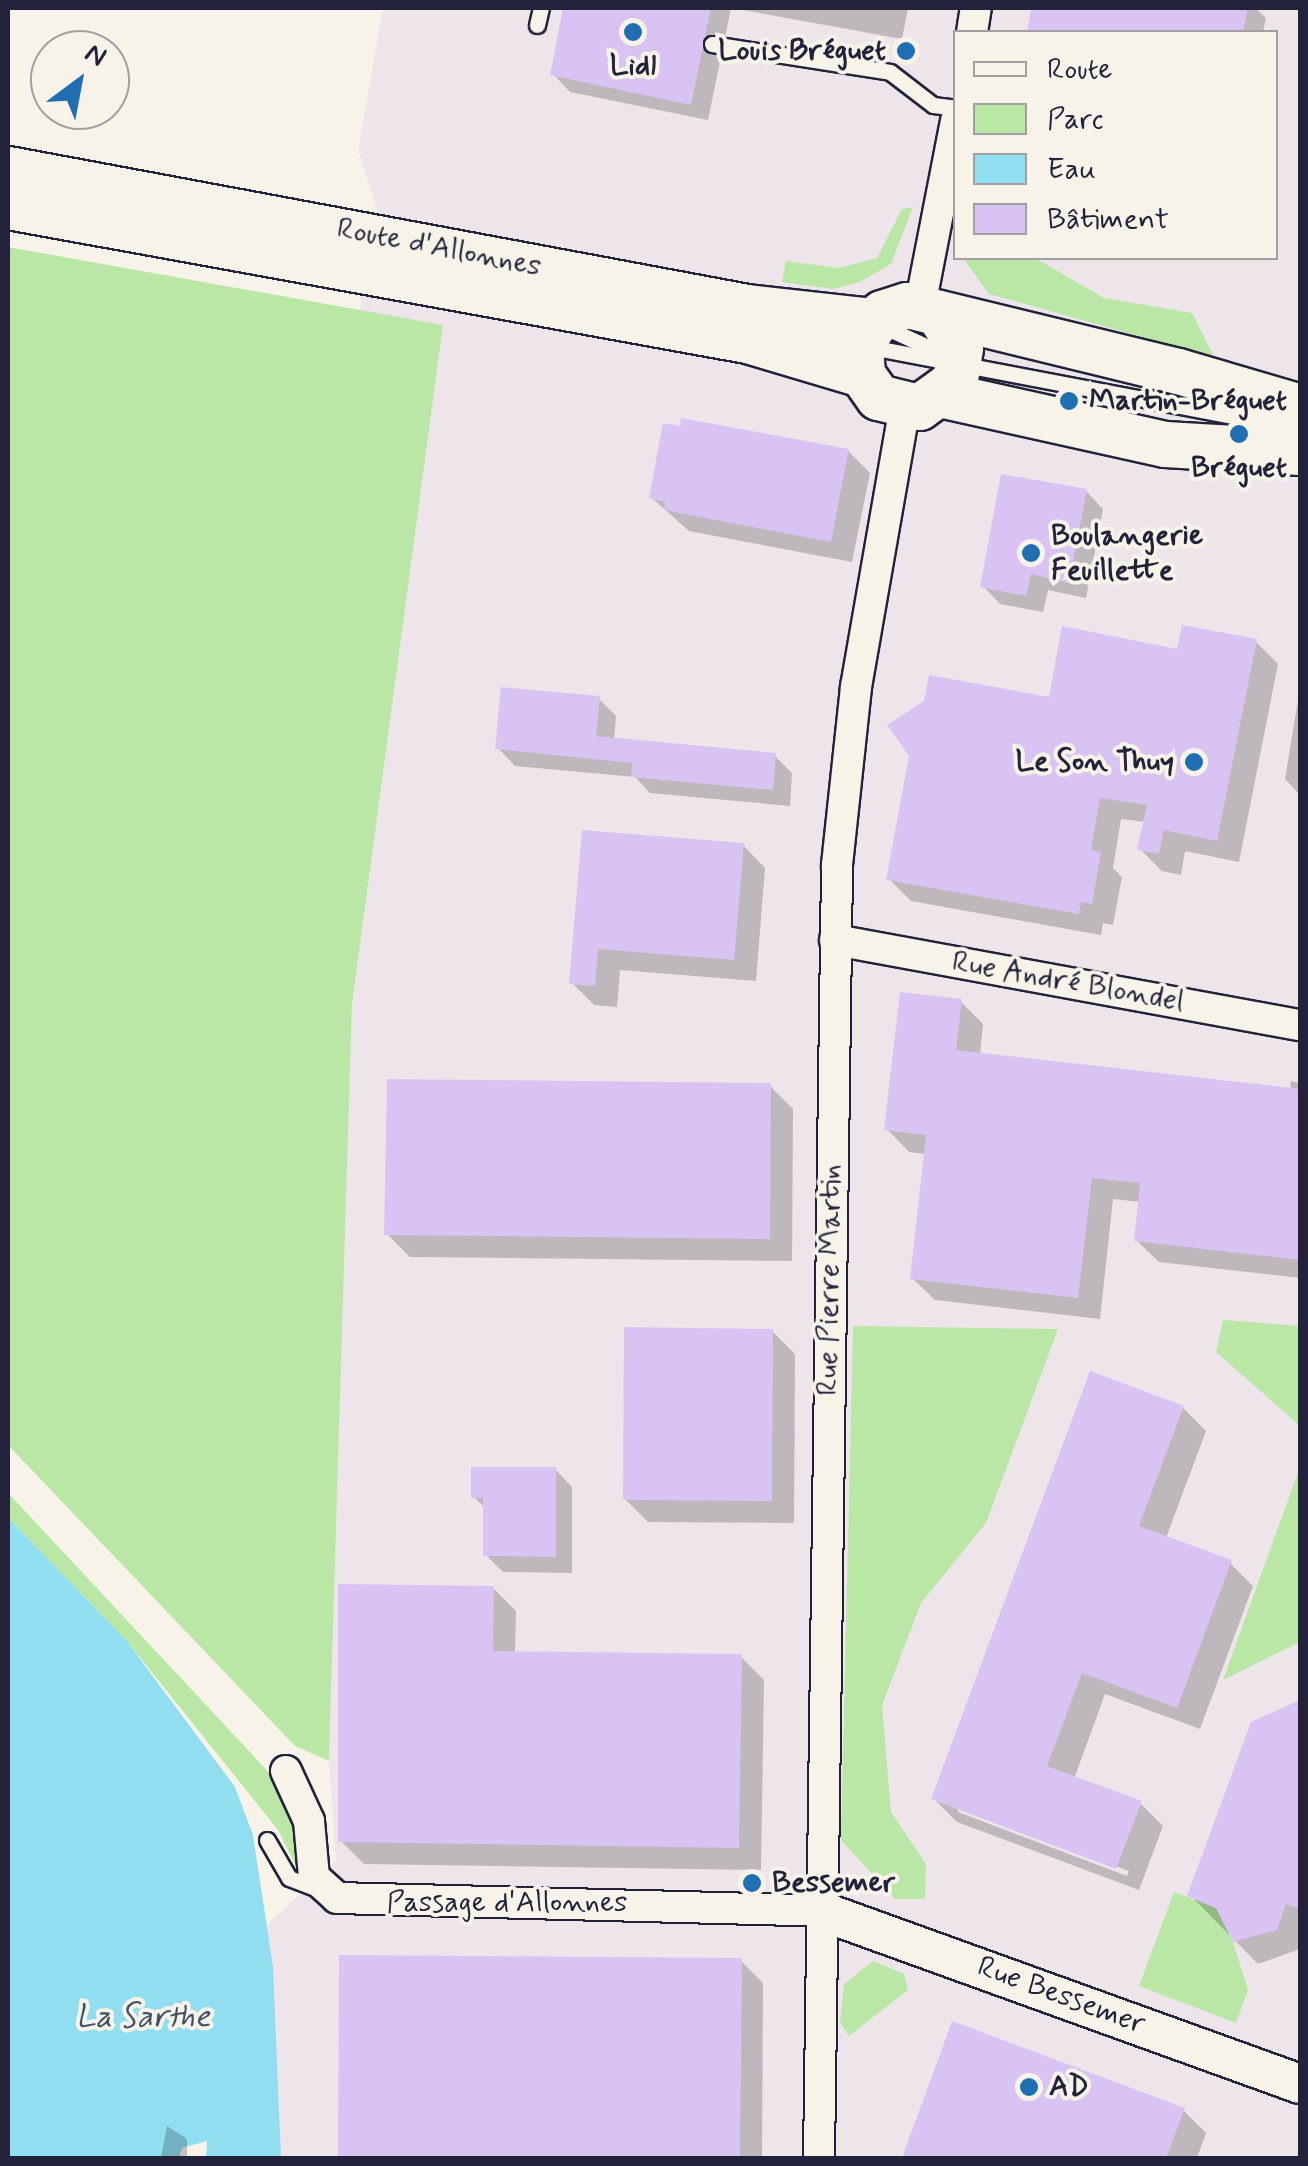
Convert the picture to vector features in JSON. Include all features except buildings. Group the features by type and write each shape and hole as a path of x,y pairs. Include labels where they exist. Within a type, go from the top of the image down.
{"main road":[{"name":"Route d'Allonnes","path":"8,169 747,307 864,346"},
{"name":"Route d'Allonnes","path":"8,206 746,340 864,346 929,309"},
{"path":"929,309 956,334 936,388"},
{"path":"929,309 1300,407"},
{"name":"Route d'Allonnes","path":"864,346 878,397 936,388 1165,444 1300,452"}],"street":[{"path":"929,309 953,141"},
{"name":"Rue Pierre Martin","path":"819,2158 835,940 844,777 936,388"},
{"name":"Rue André Blondel","path":"835,940 1300,1025"},
{"path":"286,1771 309,1821 322,1888"},
{"name":"Passage d'Allonnes","path":"322,1888 371,1902 821,1911"},
{"name":"Rue Bessemer","path":"821,1911 1300,2084"}],"lane":[{"path":"537,26 541,8"},
{"path":"712,44 890,72 933,105 953,108"},
{"path":"8,186 864,346 936,388 1300,428"},
{"path":"864,346 936,388"},
{"path":"267,1840 289,1878 322,1888"}],"shaded area":[{"path":"383,8 1300,8 1300,2158 281,2158 267,1925 336,1861 329,1761 352,1004 442,325 359,313 378,212 358,150"}],"green space":[{"path":"913,207 891,264 860,282 833,289 782,282 786,261 839,268 877,258 902,209"},
{"path":"8,247 443,325 352,1004 329,1761 295,1746 8,1445"},
{"path":"964,260 1038,260 1104,298 1192,313 1214,357 989,294"},
{"path":"1223,1320 1300,1326 1300,1426 1216,1352"},
{"path":"853,1326 1058,1329 986,1523 921,1603 882,1705 891,1812 926,1864 925,1899 895,1899 841,1840"},
{"path":"1300,1467 1300,1642 1223,1680"},
{"path":"8,1493 276,1780 293,1814 297,1868 278,1830 126,1640 8,1518"},
{"path":"1174,1892 1216,1908 1233,1942 1248,1990 1236,2023 1139,1986"},
{"path":"873,1961 904,1974 908,1990 849,2036 840,2023 844,1984"}],"water":[{"name":"La Sarthe","path":"8,1518 126,1640 235,1787 253,1835 273,1967 281,2158 206,2158 207,2141 182,2148 179,2158 8,2158"}],"place":[{"name":"Lidl","path":"633,32"},
{"name":"Louis Bréguet","path":"906,51"},
{"name":"Martin-Bréguet","path":"1069,401"},
{"name":"Bréguet","path":"1239,434"},
{"name":"Boulangerie Feuillette","path":"1031,553"},
{"name":"Le Son Thuy","path":"1194,762"},
{"name":"Bessemer","path":"752,1883"},
{"name":"AD","path":"1029,2087"}]}
